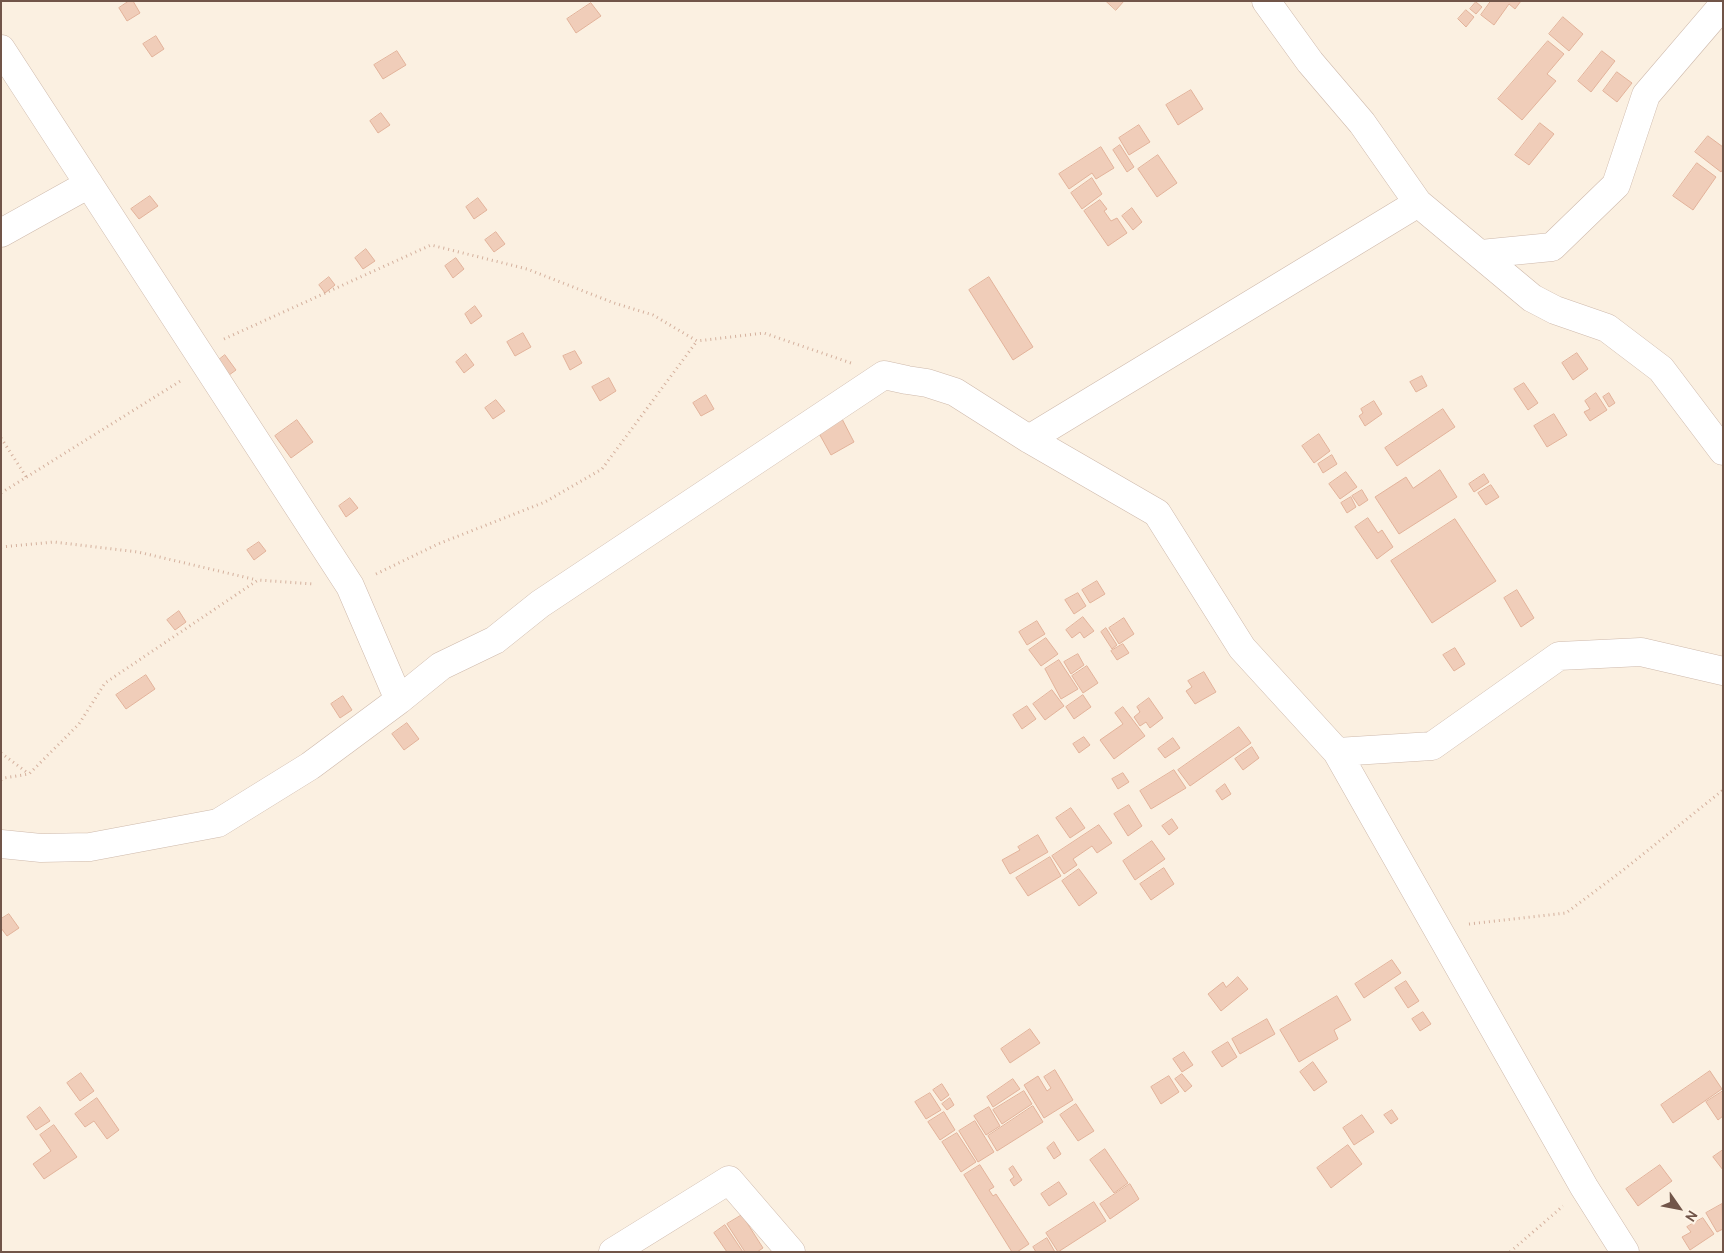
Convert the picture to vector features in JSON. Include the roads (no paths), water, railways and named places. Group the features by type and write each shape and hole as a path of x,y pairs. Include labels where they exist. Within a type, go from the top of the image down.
{"street":[{"path":"1266,1 1310,62 1362,123 1418,203 1532,298 1555,310 1607,328 1661,369 1723,451"},
{"path":"1481,254 1552,247 1616,185 1646,95 1723,5"},
{"path":"1,49 350,586 399,700"},
{"path":"1,233 89,184"},
{"path":"1029,439 1418,203"},
{"path":"1,844 41,848 90,847 218,823 310,766 442,666 495,640 548,599 884,375 927,383 955,392 1029,439 1158,513 1242,648 1337,752 1584,1187 1624,1252"},
{"path":"1337,752 1432,746 1559,656 1640,652 1723,671"},
{"path":"613,1252 729,1180 791,1252"}]}
